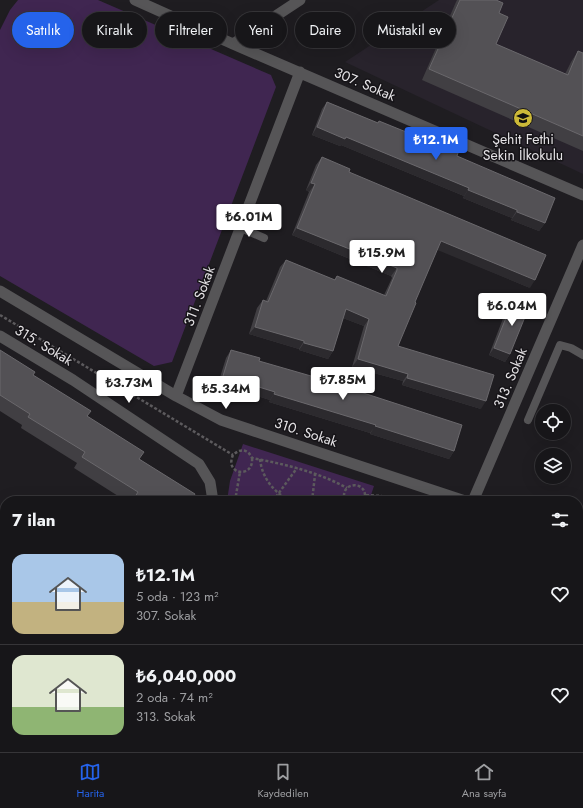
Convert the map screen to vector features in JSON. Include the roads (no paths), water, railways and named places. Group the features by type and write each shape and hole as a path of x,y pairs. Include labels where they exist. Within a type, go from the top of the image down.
{"street":[{"name":"307. Sokak","path":"135,0 233,44 583,195"},
{"path":"233,44 300,0"},
{"name":"311. Sokak","path":"176,396 300,72"},
{"name":"313. Sokak","path":"475,496 583,245"},
{"name":"310. Sokak","path":"0,291 176,396 221,420 450,496"},
{"name":"315. Sokak","path":"0,336 73,380 199,464 210,482 212,496"}],"lane":[{"path":"240,228 264,238"},
{"path":"528,420 560,345 571,348 583,355"}],"place":[{"name":"Şehit Fethi Sekin İlkokulu","path":"523,118"}]}
